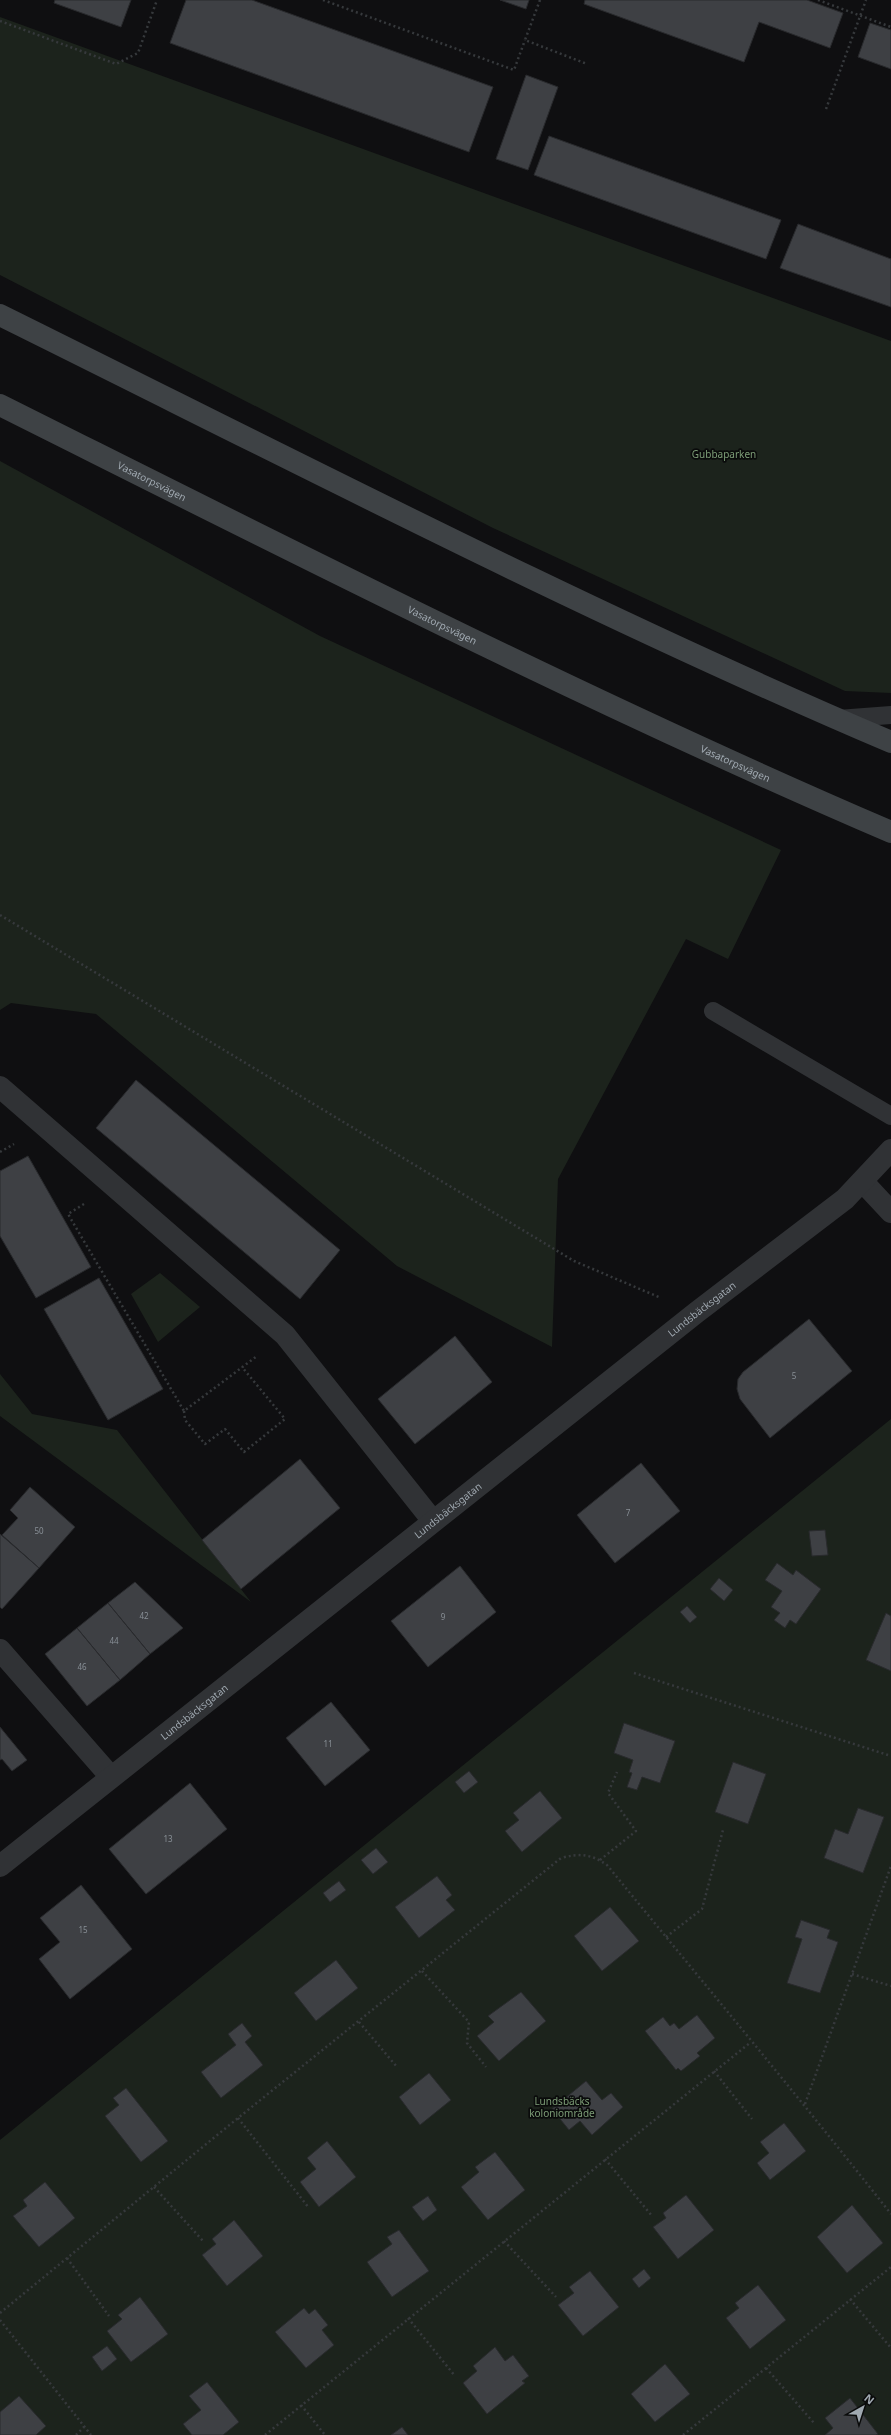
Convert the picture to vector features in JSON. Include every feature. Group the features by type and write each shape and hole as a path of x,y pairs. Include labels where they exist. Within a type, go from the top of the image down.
{"main road":[{"path":"0,315 450,538 647,632 837,719 891,742"},
{"name":"Vasatorpsvägen","path":"0,405 488,646 665,730 891,832"}],"street":[{"path":"0,1087 285,1335 433,1521"},
{"name":"Lundsbäcksgatan","path":"0,1866 697,1312 845,1199 864,1182 891,1150"},
{"path":"864,1182 891,1212"},
{"path":"0,1650 111,1777"}],"lane":[{"path":"837,719 891,715"},
{"path":"713,1011 891,1116"}],"path":[{"path":"0,22 116,64 138,53 157,0"},
{"path":"323,0 514,70 540,0"},
{"path":"818,0 891,27"},
{"path":"826,109 866,0"},
{"path":"525,40 587,64"},
{"path":"0,915 574,1261 633,1288 697,1312"},
{"path":"113,1186 68,1214 184,1411 185,1420 205,1444 225,1430 244,1452 284,1419 242,1367"},
{"path":"184,1411 285,1335"},
{"path":"634,1673 891,1756"},
{"path":"600,1860 636,1831 608,1793 617,1772"},
{"path":"666,1937 702,1909 723,1830"},
{"path":"0,2313 238,2118 561,1858 584,1854 600,1860 607,1865 751,2042 805,2104 891,2214"},
{"path":"805,2104 891,1866"},
{"path":"422,1971 469,2022 467,2043 486,2067"},
{"path":"852,1974 891,1986"},
{"path":"359,2022 397,2067"},
{"path":"265,2435 751,2042"},
{"path":"714,2071 752,2119"},
{"path":"238,2118 309,2208"},
{"path":"605,2159 652,2216"},
{"path":"154,2187 203,2241"},
{"path":"504,2241 556,2297"},
{"path":"67,2258 109,2316"},
{"path":"683,2435 891,2267"},
{"path":"850,2299 891,2348"},
{"path":"408,2318 455,2376"},
{"path":"0,2320 91,2435"},
{"path":"766,2368 814,2423"},
{"path":"301,2406 325,2435"},
{"path":"76,2435 84,2428"}],"green space":[{"name":"Gubbaparken","path":"0,17 891,341 891,693 845,691 493,528 0,275"},
{"path":"0,461 320,636 781,850 728,959 686,939 558,1179 552,1347 397,1266 96,1014 11,1003 0,1010"},
{"path":"160,1273 200,1307 158,1342 131,1294"},
{"path":"0,1374 32,1414 117,1430 251,1602 0,1416"},
{"name":"Lundsbäcks koloniområde","path":"891,1419 891,2435 0,2435 0,2140"}],"building":[{"path":"55,0 131,0 121,27 54,3"},
{"path":"186,0 252,0 493,87 469,152 170,43"},
{"path":"500,0 529,0 526,9"},
{"path":"585,0 807,0 843,13 830,48 759,22 744,62 584,4"},
{"path":"870,23 891,30 891,69 858,57"},
{"path":"526,75 558,87 528,170 496,159"},
{"path":"549,136 781,220 766,259 534,175"},
{"path":"798,224 891,259 891,307 780,268"},
{"path":"136,1080 340,1250 300,1299 96,1128"},
{"path":"28,1156 91,1267 36,1298 0,1236 0,1171"},
{"path":"99,1278 163,1389 108,1420 44,1309"},
{"path":"809,1319 852,1371 770,1438 740,1399 737,1389 738,1379 743,1372"},
{"path":"455,1336 492,1382 415,1444 378,1399"},
{"path":"300,1459 340,1508 241,1589 202,1540"},
{"path":"641,1463 680,1511 615,1563 577,1515"},
{"path":"30,1487 75,1527 39,1568 2,1535 18,1518 10,1510"},
{"path":"825,1530 828,1555 812,1556 809,1531"},
{"path":"0,1534 39,1568 2,1609 0,1607"},
{"path":"777,1563 793,1575 796,1570 821,1589 796,1624 790,1620 785,1628 774,1620 780,1613 771,1607 782,1591 765,1580"},
{"path":"460,1566 496,1612 428,1667 391,1621"},
{"path":"719,1578 733,1590 724,1601 710,1589"},
{"path":"135,1582 183,1628 150,1654 108,1603"},
{"path":"108,1603 150,1654 120,1680 77,1628"},
{"path":"687,1606 697,1617 690,1623 680,1612"},
{"path":"886,1613 891,1616 891,1671 866,1660"},
{"path":"77,1628 120,1680 87,1706 45,1654"},
{"path":"331,1702 370,1750 325,1786 286,1738"},
{"path":"624,1723 675,1741 660,1783 642,1777 637,1790 627,1787 632,1773 629,1772 633,1760 614,1753"},
{"path":"0,1727 27,1760 12,1771 2,1759 0,1760"},
{"path":"733,1762 766,1774 748,1824 715,1812"},
{"path":"469,1771 478,1782 464,1793 455,1782"},
{"path":"190,1783 227,1829 146,1894 109,1849"},
{"path":"540,1791 562,1818 522,1852 505,1831 519,1820 513,1813"},
{"path":"858,1808 884,1817 863,1873 824,1858 835,1829 848,1834"},
{"path":"376,1848 388,1862 373,1874 361,1860"},
{"path":"437,1876 452,1895 446,1900 455,1910 419,1938 395,1907"},
{"path":"339,1881 346,1890 330,1902 323,1893"},
{"path":"81,1885 132,1949 70,1999 39,1959 60,1942 40,1918"},
{"path":"610,1907 639,1941 602,1971 574,1936"},
{"path":"801,1920 830,1930 827,1938 838,1942 820,1993 787,1983 802,1939 795,1937"},
{"path":"336,1960 358,1988 316,2021 294,1993"},
{"path":"521,1992 546,2021 499,2061 477,2036 494,2022 488,2016"},
{"path":"697,2015 715,2038 697,2053 700,2056 681,2071 678,2068 676,2070 645,2031 663,2017 670,2026 674,2023 679,2029"},
{"path":"242,2023 252,2036 245,2042 263,2065 221,2098 201,2072 236,2045 228,2034"},
{"path":"429,2073 451,2100 420,2125 399,2097"},
{"path":"586,2081 602,2100 611,2093 623,2107 592,2135 580,2121 569,2130 552,2109"},
{"path":"126,2088 168,2141 141,2162 105,2116 119,2105 113,2098"},
{"path":"784,2123 806,2151 770,2180 757,2163 769,2153 760,2142"},
{"path":"327,2141 356,2177 319,2207 300,2182 316,2169 307,2158"},
{"path":"495,2152 525,2190 488,2220 461,2187 479,2172 475,2167"},
{"path":"45,2182 75,2218 39,2247 13,2216 27,2206 23,2200"},
{"path":"686,2195 714,2230 678,2259 653,2227 666,2218 663,2213"},
{"path":"428,2196 437,2210 423,2221 412,2207"},
{"path":"852,2205 883,2243 847,2273 817,2237"},
{"path":"234,2220 263,2256 227,2286 202,2255 216,2244 212,2239"},
{"path":"399,2230 429,2271 392,2297 367,2262 392,2244 387,2237"},
{"path":"644,2269 651,2278 639,2288 632,2279"},
{"path":"590,2271 619,2307 583,2336 558,2305 574,2293 569,2287"},
{"path":"758,2285 786,2320 750,2349 726,2318 739,2308 735,2303"},
{"path":"140,2297 168,2334 131,2362 107,2331 122,2319 118,2315"},
{"path":"304,2308 309,2314 315,2309 328,2325 322,2330 334,2345 306,2368 275,2332"},
{"path":"107,2346 117,2359 102,2371 92,2357"},
{"path":"495,2347 505,2361 513,2355 529,2376 522,2381 525,2383 487,2414 463,2383 477,2371 473,2366"},
{"path":"665,2364 690,2394 655,2422 631,2394"},
{"path":"207,2382 239,2422 223,2435 192,2435 183,2424 201,2410 189,2396"},
{"path":"19,2396 46,2426 36,2435 0,2435 0,2412"},
{"path":"850,2398 878,2434 825,2435 833,2428 825,2418"},
{"path":"402,2427 408,2435 391,2435"}]}
